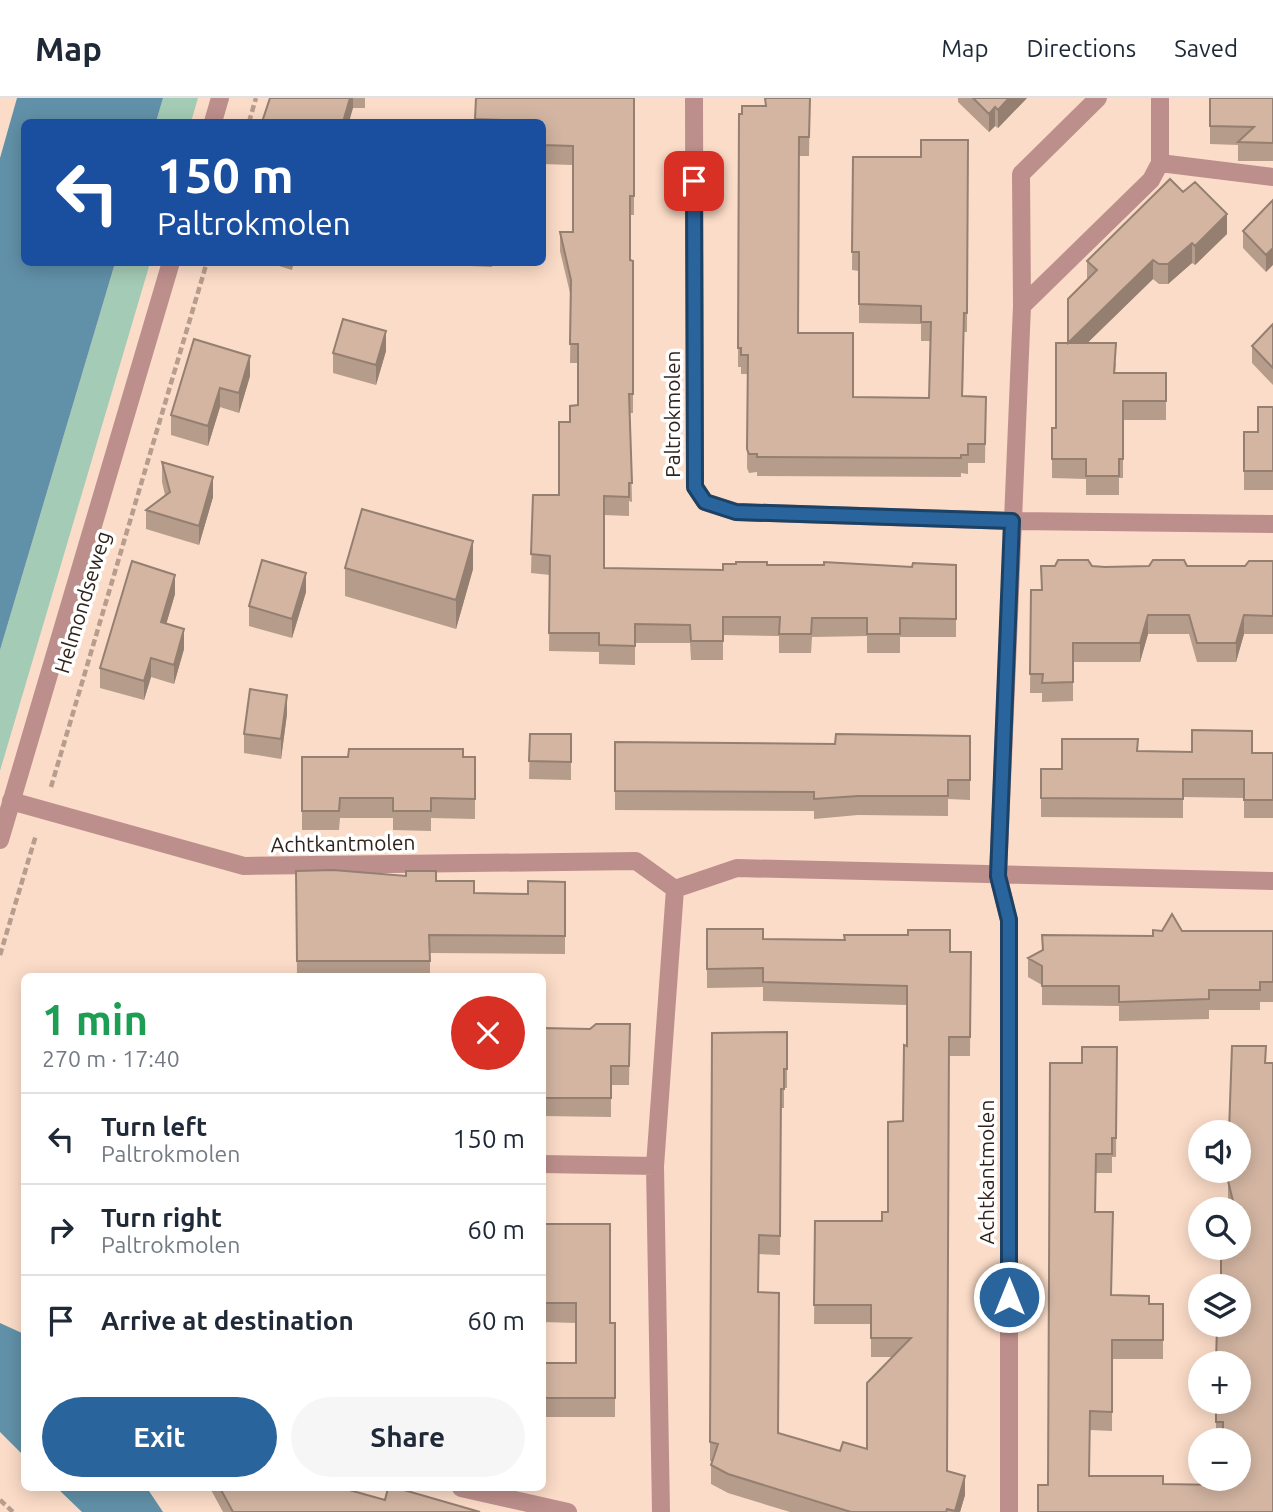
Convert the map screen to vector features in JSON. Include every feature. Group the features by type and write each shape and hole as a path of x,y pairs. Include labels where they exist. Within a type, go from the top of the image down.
{"street":[{"path":"214,119 220,98"},
{"name":"Paltrokmolen","path":"694,98 695,487 705,502 736,512 1012,521 1273,524"},
{"path":"1012,521 1022,306 1021,174 1098,98"},
{"path":"1022,306 1152,180 1160,163 1160,98"},
{"path":"1160,163 1273,177"},
{"name":"Helmondseweg","path":"0,840 170,266"},
{"name":"Achtkantmolen","path":"1009,1512 1009,920 998,876 1012,521"},
{"name":"Achtkantmolen","path":"11,801 244,866 636,861 675,889"},
{"path":"661,1512 655,1166 675,889 737,868 1273,881"},
{"path":"546,1164 655,1166"},
{"path":"474,1491 568,1512"}],"path":[{"path":"250,119 256,98"},
{"name":"Helmondseweg","path":"0,955 206,266"},
{"path":"0,1500 13,1512"}],"green space":[{"path":"163,98 198,98 192,119 157,119"},
{"path":"114,266 149,266 0,771 0,650"}],"water":[{"path":"17,98 163,98 157,119 21,119 21,266 114,266 0,650 0,158"},
{"path":"0,1323 21,1333 21,1453 0,1432"},
{"path":"60,1491 149,1491 163,1512 82,1512"}],"building":[{"path":"270,98 350,98 344,119 263,119"},
{"path":"476,98 634,98 634,196 630,196 630,260 633,261 633,394 629,394 632,483 629,483 629,497 604,496 604,568 723,570 723,564 736,562 824,565 824,562 912,567 913,563 956,565 956,619 900,618 900,634 867,634 867,618 812,618 811,634 779,634 780,617 723,617 723,641 691,641 690,625 635,624 635,646 599,645 599,633 549,633 550,556 531,554 533,495 559,495 559,422 570,422 570,406 578,405 578,344 570,344 571,280 560,232 573,232 573,146 546,145 546,119 475,119"},
{"path":"765,98 810,98 809,137 799,137 798,333 853,333 853,397 929,398 931,322 921,322 921,306 859,304 859,252 852,252 853,157 921,157 921,140 968,140 967,313 964,313 962,396 986,397 985,444 968,444 968,455 961,455 961,458 757,457 757,454 749,454 748,355 741,355 741,348 738,348 739,114 742,114 742,106 766,106"},
{"path":"973,98 1009,98 998,110 995,107 989,114"},
{"path":"1210,98 1273,98 1273,143 1238,142 1254,127 1210,126"},
{"path":"1170,179 1183,192 1195,182 1227,214 1195,246 1192,243 1168,264 1159,264 1153,260 1068,343 1068,299 1097,270 1087,261"},
{"path":"1273,200 1273,248 1266,255 1243,231"},
{"path":"343,319 386,331 376,365 333,353"},
{"path":"1273,324 1273,368 1252,346"},
{"path":"194,339 250,356 239,393 220,388 208,426 171,415"},
{"path":"1056,343 1116,343 1114,373 1166,373 1166,401 1123,401 1123,459 1119,459 1119,476 1086,476 1086,459 1052,459 1052,428 1056,428"},
{"path":"1258,407 1273,407 1273,471 1244,471 1244,432 1258,432"},
{"path":"162,462 213,477 199,526 146,510 170,492"},
{"path":"362,509 473,541 456,600 345,568"},
{"path":"262,560 306,573 292,619 249,606"},
{"path":"1058,560 1088,560 1092,566 1105,567 1149,566 1153,560 1184,560 1187,566 1245,566 1249,561 1273,561 1273,616 1244,615 1236,643 1197,643 1189,615 1148,615 1140,643 1073,643 1073,682 1042,683 1043,674 1030,674 1031,590 1042,590 1041,566 1055,566"},
{"path":"132,561 175,575 161,622 184,629 174,665 151,658 144,681 100,668"},
{"path":"250,689 287,695 281,739 244,734"},
{"path":"1192,730 1252,731 1252,753 1273,753 1273,800 1244,800 1244,779 1183,779 1183,799 1041,798 1041,769 1062,769 1062,739 1138,739 1137,751 1192,752"},
{"path":"530,734 571,734 571,762 529,761"},
{"path":"836,734 970,736 970,780 948,780 948,796 814,799 814,792 615,791 615,742 835,744"},
{"path":"349,749 463,749 463,757 475,757 475,799 431,798 431,811 393,811 393,798 340,798 339,811 302,811 302,757 348,757"},
{"path":"333,870 406,876 406,871 436,871 436,881 474,881 474,893 528,894 528,881 565,882 565,936 429,935 430,961 297,961 296,871"},
{"path":"1172,914 1182,931 1273,931 1273,982 1260,982 1260,990 1209,990 1209,999 1119,1002 1119,986 1042,986 1042,966 1028,958 1043,950 1042,935 1153,936 1153,930 1162,931"},
{"path":"707,929 763,929 763,939 845,940 844,935 908,935 908,930 950,930 950,952 971,952 970,1037 949,1037 947,1471 965,1476 955,1511 851,1512 728,1474 711,1465 718,1444 710,1442 712,1033 787,1032 787,1069 784,1069 784,1089 781,1089 780,1236 759,1235 758,1292 779,1293 778,1433 840,1451 843,1442 867,1449 867,1383 911,1338 871,1338 871,1305 814,1305 815,1221 882,1221 882,1212 888,1212 888,1122 903,1121 907,986 763,982 763,968 707,969"},
{"path":"596,1024 630,1024 629,1066 611,1066 611,1098 546,1098 546,1028 590,1029"},
{"path":"1232,1046 1266,1046 1265,1063 1273,1063 1273,1512 1038,1512 1038,1485 1048,1485 1050,1063 1082,1063 1082,1047 1117,1047 1116,1138 1112,1138 1112,1154 1096,1154 1095,1212 1113,1212 1111,1295 1149,1296 1149,1304 1163,1304 1163,1340 1112,1340 1112,1412 1090,1411 1089,1476 1163,1476 1163,1484 1188,1484 1188,1491 1251,1491 1251,1428 1223,1428 1223,1422 1216,1422 1216,1414 1251,1414 1251,1351 1216,1351 1217,1337 1251,1337 1251,1274 1221,1274 1221,1260 1251,1260 1251,1197 1232,1197 1228,1183 1251,1183 1251,1120 1229,1120"},
{"path":"546,1224 610,1224 610,1323 615,1323 615,1398 546,1398 546,1363 576,1363 576,1303 546,1303"},
{"path":"222,1491 353,1491 385,1500 387,1491 407,1491 480,1512 233,1512"}],"route":[{"path":"694,181 695,487 705,502 736,512 1012,521 998,876 1009,920 1009,1297"}]}
